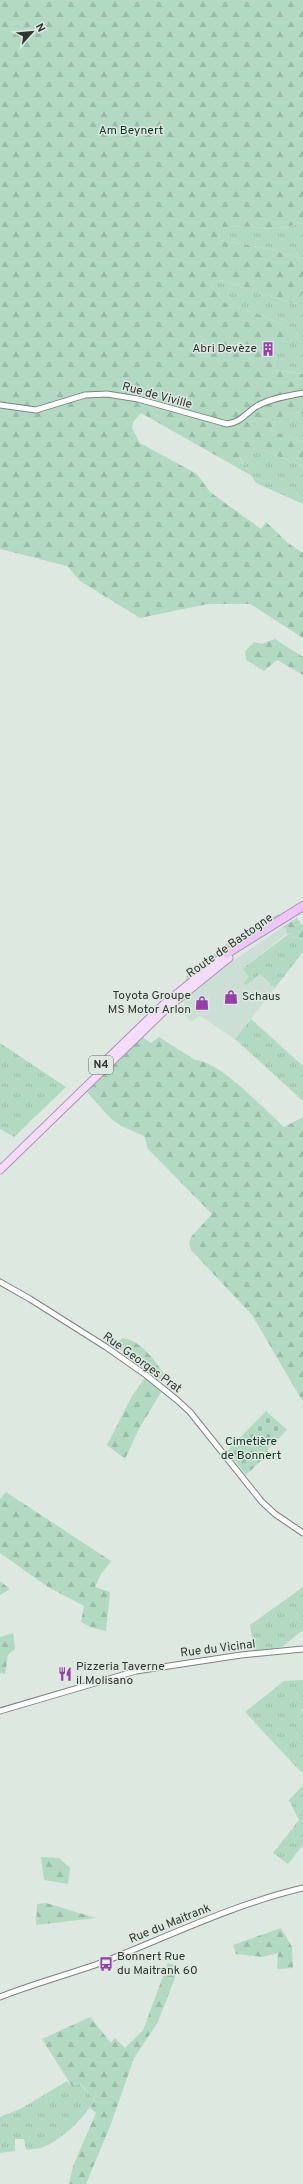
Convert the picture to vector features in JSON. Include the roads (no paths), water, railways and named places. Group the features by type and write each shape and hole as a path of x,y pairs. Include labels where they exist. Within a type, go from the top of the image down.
{"highway":[{"name":"Route de Bastogne","path":"227,956 303,906"},
{"name":"Route de Bastogne","path":"227,956 303,912"}],"main road":[{"name":"Route de Bastogne","path":"0,1163 159,1009 227,956"},
{"name":"Route de Bastogne","path":"0,1170 167,1008 227,956"}],"street":[{"name":"Rue de Viville","path":"0,406 36,410 85,395 107,394 138,399 227,424 237,422 257,406 268,401 303,393"},
{"name":"Rue Georges Prat","path":"0,1282 30,1298 106,1347 172,1396 190,1412 262,1502 276,1514 303,1532"},
{"name":"Rue du Vicinal","path":"0,1711 136,1671 234,1656 303,1649"},
{"name":"Rue du Maitrank","path":"0,1997 30,1985 97,1964 188,1927 263,1899 303,1888"}],"place":[{"name":"Abri Devèze","path":"268,349"},
{"name":"Schaus","path":"231,997"},
{"name":"Toyota Groupe MS Motor Arlon","path":"202,1003"},
{"name":"Pizzeria Taverne il Molisano","path":"65,1674"},
{"name":"Bonnert Rue du Maitrank 60","path":"106,1964"}],"park label":[{"name":"Am Beynert","path":"131,131"},
{"name":"Cimetière de Bonnert","path":"251,1449"}]}
